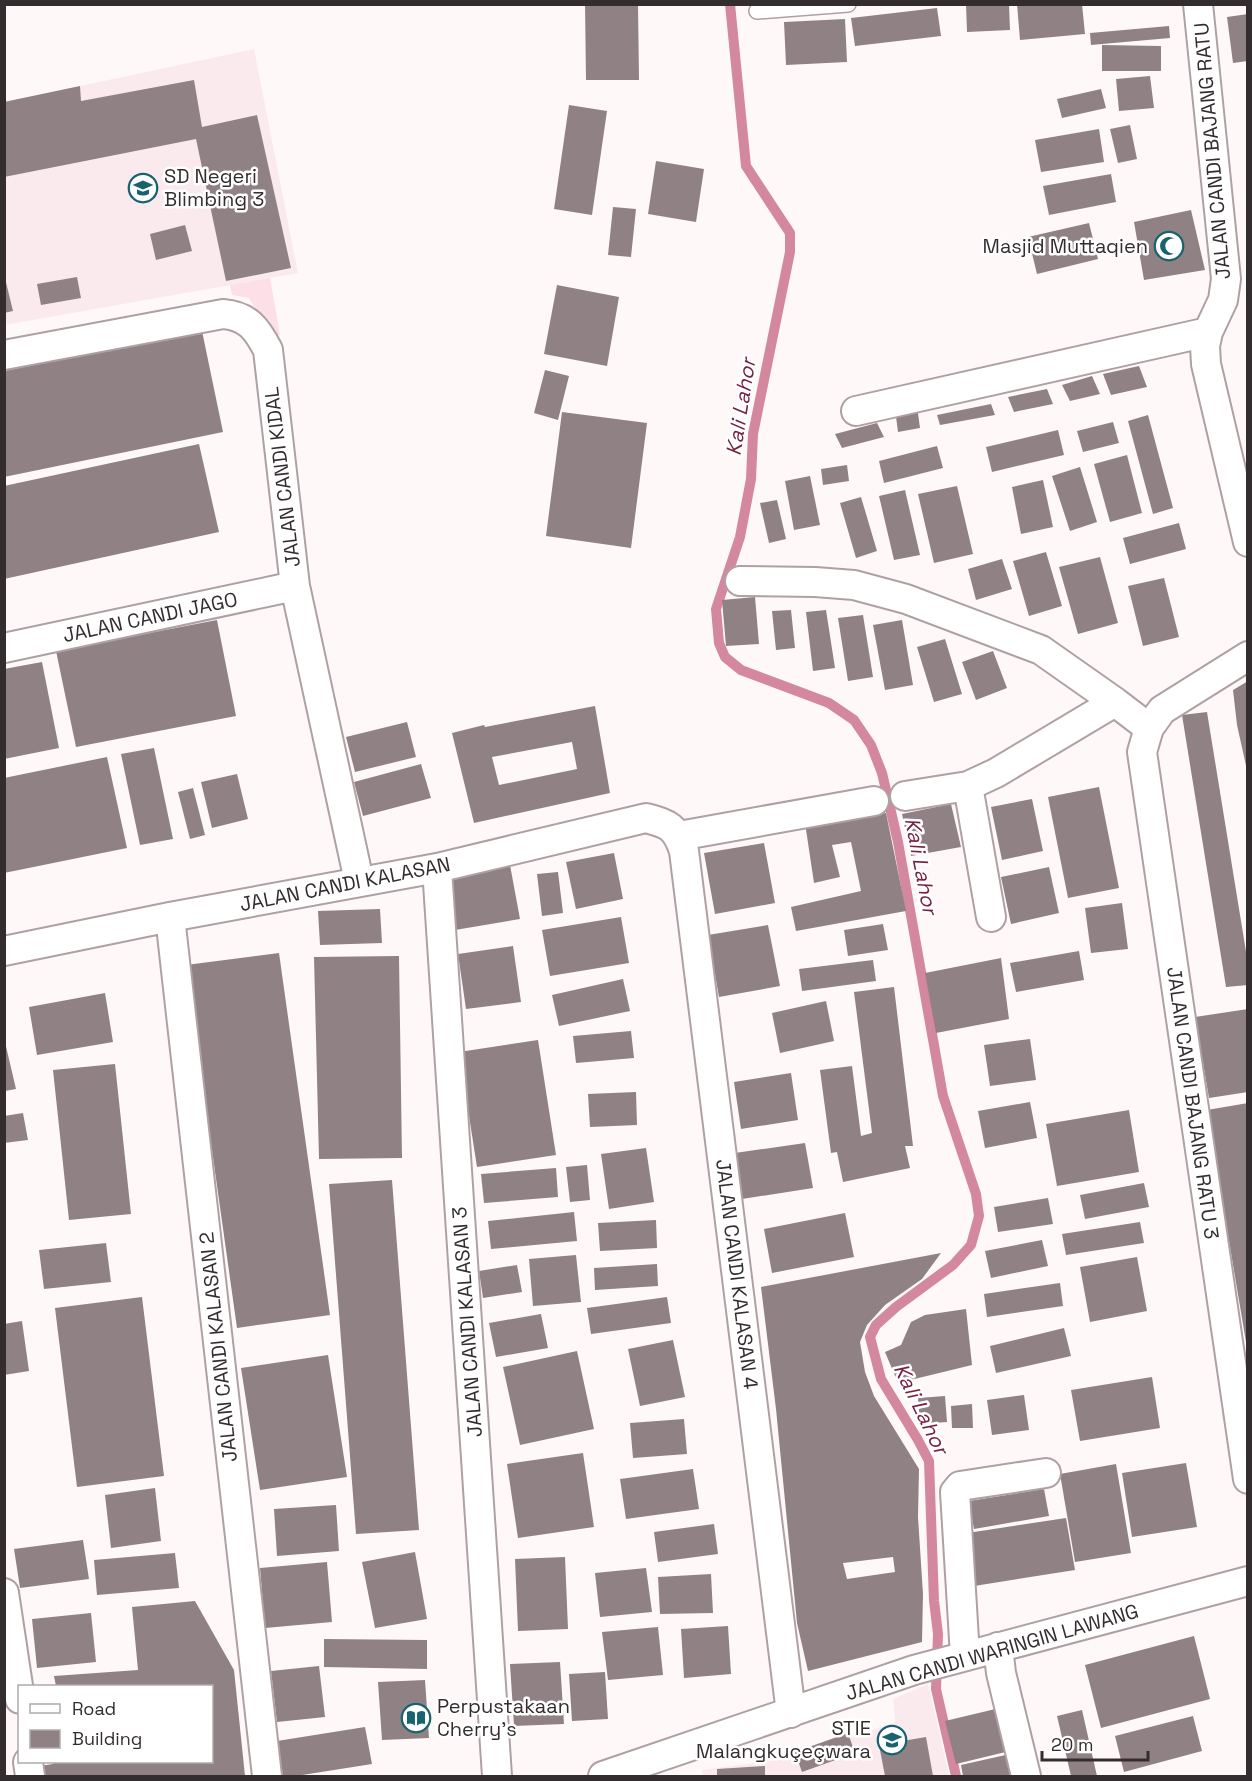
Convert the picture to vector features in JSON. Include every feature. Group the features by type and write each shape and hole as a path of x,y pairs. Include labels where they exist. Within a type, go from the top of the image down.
{"street":[{"name":"JALAN CANDI BAJANG RATU","path":"1198,4 1226,279 1223,300 1208,332 1205,346 1206,364 1248,542"},
{"name":"JALAN CANDI KIDAL","path":"4,355 223,314 232,315 253,325 268,350 295,586 359,881"},
{"path":"856,411 1208,332"},
{"path":"740,581 854,585 906,599 1041,651 1149,728 1162,710 1172,702 1248,656"},
{"name":"JALAN CANDI JAGO","path":"4,648 295,586"},
{"path":"905,796 968,786 996,773 1115,702"},
{"name":"JALAN CANDI BAJANG RATU 3","path":"1149,728 1142,752 1248,1479"},
{"path":"968,786 991,918"},
{"path":"679,836 874,801"},
{"name":"JALAN CANDI KALASAN","path":"4,951 170,917 436,868 646,818 667,823 679,836"},
{"name":"JALAN CANDI KALASAN 4","path":"679,836 684,851 791,1713"},
{"name":"JALAN CANDI KALASAN 3","path":"436,868 497,1776"},
{"name":"JALAN CANDI KALASAN 2","path":"170,917 267,1776"},
{"path":"956,1659 955,1492 960,1486 1046,1473"},
{"name":"JALAN CANDI WARINGIN LAWANG","path":"603,1776 914,1670 1248,1581"},
{"path":"4,1593 18,1687"},
{"path":"998,1647 1001,1673 1026,1776"}],"lane":[{"path":"757,11 848,4"}],"shaded area":[{"name":"SD Negeri Blimbing 3","path":"254,49 298,273 5,325 5,102"},
{"path":"270,278 280,335 266,337 258,314 249,298 232,295 230,285"},
{"name":"STIE Malangkuçeçwara","path":"928,1684 949,1776 703,1776 702,1770 792,1758 895,1722 893,1699"}],"building":[{"path":"585,4 638,4 639,80 586,80"},
{"path":"1009,4 1010,30 967,32 966,5"},
{"path":"1017,4 1082,4 1085,34 1020,40"},
{"path":"937,8 941,36 855,46 851,18"},
{"path":"1248,14 1248,61 1233,63 1227,17"},
{"path":"845,19 847,62 786,65 784,22"},
{"path":"1169,26 1170,38 1091,45 1090,33"},
{"path":"1102,45 1161,46 1161,71 1102,71"},
{"path":"1150,76 1154,108 1119,111 1116,79"},
{"path":"194,80 202,127 257,115 291,268 226,281 196,139 4,177 4,102 80,86 81,101"},
{"path":"1101,89 1106,108 1062,118 1057,99"},
{"path":"569,105 607,111 592,215 554,209"},
{"path":"1130,125 1137,159 1118,163 1110,129"},
{"path":"1099,129 1104,162 1041,172 1035,140"},
{"path":"656,161 704,169 696,222 648,214"},
{"path":"1111,174 1116,202 1049,215 1043,186"},
{"path":"613,207 636,209 631,257 608,255"},
{"name":"Masjid Muttaqien","path":"1191,210 1205,270 1144,280 1134,222"},
{"path":"1089,223 1098,259 1037,274 1028,237"},
{"path":"185,225 192,251 156,260 150,234"},
{"path":"4,274 13,311 4,313"},
{"path":"77,277 81,298 41,305 37,284"},
{"path":"557,285 619,297 607,366 544,354"},
{"path":"202,331 223,432 4,477 4,371"},
{"path":"1139,366 1147,387 1111,395 1103,374"},
{"path":"545,370 569,376 558,420 534,413"},
{"path":"1092,376 1100,394 1070,401 1062,385"},
{"path":"1047,389 1053,404 1014,412 1008,397"},
{"path":"991,404 995,415 940,425 937,415"},
{"path":"917,406 920,428 898,432 895,409"},
{"path":"562,412 647,423 631,548 546,536"},
{"path":"1148,415 1173,508 1153,514 1128,421"},
{"path":"1113,422 1119,443 1083,452 1077,431"},
{"path":"877,423 884,437 842,448 835,434"},
{"path":"1058,430 1064,455 992,472 986,447"},
{"path":"199,444 219,532 4,579 4,486"},
{"path":"937,446 943,468 884,483 879,461"},
{"path":"1127,455 1142,513 1110,522 1094,464"},
{"path":"847,465 849,481 823,485 821,469"},
{"path":"1080,467 1097,522 1070,531 1052,476"},
{"path":"810,476 820,525 794,530 785,481"},
{"path":"1043,480 1053,527 1021,534 1012,487"},
{"path":"957,486 973,554 934,563 918,494"},
{"path":"905,490 920,555 894,560 879,496"},
{"path":"861,497 877,551 856,558 840,503"},
{"path":"777,500 786,539 769,543 760,503"},
{"path":"1179,523 1186,549 1130,564 1123,538"},
{"path":"1046,552 1062,606 1029,616 1013,561"},
{"path":"1100,557 1118,623 1078,634 1059,567"},
{"path":"1002,559 1012,589 976,600 968,569"},
{"path":"1164,578 1179,637 1143,646 1128,586"},
{"path":"755,597 759,644 726,646 722,600"},
{"path":"791,610 795,648 776,650 772,611"},
{"path":"826,610 835,668 813,671 806,612"},
{"path":"863,615 873,677 848,681 838,618"},
{"path":"217,620 236,716 76,747 56,651"},
{"path":"902,620 913,685 885,690 873,625"},
{"path":"945,639 962,694 934,702 917,647"},
{"path":"993,651 1007,688 976,700 962,662"},
{"path":"42,662 59,748 4,759 4,669"},
{"path":"1248,681 1247,770 1237,725 1233,690"},
{"path":"595,706 610,793 474,823 452,733 484,725 485,727","holes":["572,742 577,769 499,785 492,757"]},
{"path":"1207,712 1248,964 1248,985 1226,987 1182,715"},
{"path":"407,722 416,757 355,772 346,737"},
{"path":"154,748 173,839 140,845 121,754"},
{"path":"107,757 127,848 4,873 4,778"},
{"path":"421,764 431,798 363,816 354,782"},
{"path":"237,774 248,819 212,828 201,782"},
{"path":"1099,787 1119,888 1068,898 1048,797"},
{"path":"193,788 205,835 190,839 178,792"},
{"path":"1032,799 1043,851 1002,860 991,807"},
{"path":"951,804 961,847 911,856 902,814"},
{"path":"886,813 906,911 796,931 791,907 861,891 851,842 832,845 840,877 814,883 805,823"},
{"path":"764,843 775,903 715,914 704,853"},
{"path":"614,853 623,899 576,909 566,862"},
{"path":"510,865 520,919 455,930 445,877"},
{"path":"1049,867 1059,913 1011,924 1001,877"},
{"path":"558,872 563,913 542,916 537,874"},
{"path":"1122,903 1128,949 1091,953 1085,908"},
{"path":"380,909 382,943 320,945 318,911"},
{"path":"621,917 629,963 550,976 542,930"},
{"path":"883,924 888,950 848,956 844,930"},
{"path":"768,925 780,986 719,997 708,935"},
{"path":"513,946 521,1002 466,1009 458,954"},
{"path":"1079,951 1084,980 1016,992 1010,963"},
{"path":"279,953 330,1315 237,1328 186,965"},
{"path":"399,956 402,1158 319,1159 314,957"},
{"path":"1001,958 1009,1019 936,1033 925,973"},
{"path":"873,960 876,981 802,991 799,969"},
{"path":"623,979 630,1011 559,1026 552,995"},
{"path":"894,987 913,1146 905,1146 910,1168 843,1182 837,1152 831,1153 820,1070 852,1066 861,1136 872,1133 854,992"},
{"path":"105,993 113,1042 37,1055 29,1007"},
{"path":"826,1001 834,1041 780,1053 772,1013"},
{"path":"1248,1009 1248,1092 1209,1098 1195,1017"},
{"path":"631,1031 634,1058 576,1063 573,1036"},
{"path":"1030,1039 1036,1080 990,1086 984,1045"},
{"path":"538,1040 556,1155 477,1167 459,1052"},
{"path":"5,1042 16,1089 5,1091"},
{"path":"115,1064 131,1214 69,1220 53,1070"},
{"path":"791,1073 798,1120 741,1129 734,1082"},
{"path":"636,1092 637,1125 590,1127 588,1094"},
{"path":"1030,1102 1037,1138 985,1148 978,1111"},
{"path":"1248,1103 1248,1342 1246,1342 1207,1110"},
{"path":"1129,1110 1139,1172 1057,1186 1046,1124"},
{"path":"23,1113 28,1140 4,1143 4,1116"},
{"path":"805,1143 813,1188 742,1199 735,1153"},
{"path":"646,1148 654,1202 609,1209 601,1154"},
{"path":"587,1165 590,1200 570,1202 566,1167"},
{"path":"556,1168 558,1197 484,1203 481,1174"},
{"path":"392,1180 419,1530 356,1534 329,1184"},
{"path":"1144,1183 1149,1207 1085,1219 1080,1195"},
{"path":"1048,1198 1053,1224 998,1232 994,1207"},
{"path":"574,1212 577,1241 491,1249 488,1221"},
{"path":"845,1213 854,1257 772,1273 764,1229"},
{"path":"656,1220 657,1248 600,1251 598,1223"},
{"path":"1140,1222 1144,1243 1066,1255 1062,1234"},
{"path":"1042,1240 1048,1266 991,1278 985,1251"},
{"path":"106,1243 111,1282 44,1289 39,1250"},
{"path":"941,1253 922,1279 885,1305 867,1325 860,1342 865,1372 874,1396 919,1469 918,1517 923,1594 922,1642 808,1671 797,1623 776,1409 761,1287","holes":["893,1557 895,1572 847,1579 843,1563"]},
{"path":"576,1255 581,1302 533,1306 529,1259"},
{"path":"1137,1257 1147,1311 1090,1322 1080,1267"},
{"path":"657,1264 658,1286 595,1290 594,1268"},
{"path":"517,1265 522,1292 483,1298 479,1271"},
{"path":"1060,1283 1063,1306 987,1317 984,1294"},
{"path":"142,1297 164,1476 77,1487 55,1308"},
{"path":"667,1297 671,1323 591,1334 587,1308"},
{"path":"966,1309 972,1365 898,1383 885,1352 901,1345 911,1322 925,1315"},
{"path":"541,1314 548,1348 496,1357 489,1323"},
{"path":"22,1321 29,1371 4,1375 4,1324"},
{"path":"1064,1328 1071,1356 996,1373 990,1346"},
{"path":"673,1340 685,1397 640,1406 628,1349"},
{"path":"577,1351 594,1429 520,1445 503,1367"},
{"path":"328,1355 347,1477 260,1490 241,1368"},
{"path":"1152,1377 1160,1428 1080,1441 1071,1390"},
{"path":"1024,1395 1029,1430 992,1435 987,1400"},
{"path":"945,1396 947,1422 920,1424 918,1398"},
{"path":"972,1404 973,1428 952,1428 951,1406"},
{"path":"684,1419 687,1454 633,1458 630,1423"},
{"path":"583,1453 594,1527 518,1538 507,1464"},
{"path":"1186,1463 1197,1527 1132,1537 1122,1473"},
{"path":"1116,1464 1131,1553 1075,1562 1060,1474"},
{"path":"693,1469 699,1509 626,1519 620,1479"},
{"path":"155,1488 161,1541 111,1548 105,1495"},
{"path":"1044,1489 1049,1516 974,1529 969,1501"},
{"path":"336,1505 339,1551 277,1556 274,1509"},
{"path":"1066,1518 1075,1570 968,1587 961,1534"},
{"path":"714,1524 718,1554 658,1562 654,1532"},
{"path":"83,1540 89,1579 20,1588 14,1549"},
{"path":"415,1552 427,1619 375,1628 362,1562"},
{"path":"175,1553 179,1588 97,1595 94,1560"},
{"path":"565,1557 568,1629 518,1631 515,1559"},
{"path":"327,1562 332,1622 265,1628 260,1568"},
{"path":"646,1568 652,1612 600,1617 595,1573"},
{"path":"711,1574 713,1613 660,1614 658,1577"},
{"path":"195,1601 234,1670 245,1776 42,1776 40,1766 52,1763 213,1763 213,1685 56,1685 54,1676 138,1670 132,1607"},
{"path":"91,1613 96,1662 37,1668 32,1619"},
{"path":"728,1626 731,1674 684,1678 681,1629"},
{"path":"658,1627 663,1675 608,1680 602,1632"},
{"path":"1194,1636 1210,1699 1101,1728 1085,1665"},
{"path":"324,1639 427,1640 427,1669 324,1667"},
{"path":"560,1662 564,1724 514,1726 510,1664"},
{"path":"319,1666 325,1717 277,1722 271,1671"},
{"path":"605,1672 608,1719 572,1721 569,1674"},
{"path":"425,1680 429,1738 382,1740 378,1682"},
{"path":"1008,1706 1018,1749 956,1764 945,1721"},
{"path":"1082,1710 1097,1776 1071,1776 1057,1716"},
{"path":"1193,1716 1202,1751 1124,1772 1115,1736"},
{"path":"365,1727 372,1764 283,1776 277,1741"},
{"path":"848,1733 855,1753 802,1772 795,1752"},
{"path":"926,1737 933,1776 885,1776 879,1745"},
{"path":"1010,1754 1015,1776 963,1776 961,1765"},
{"path":"765,1766 765,1776 717,1776 717,1769"}],"waterway":[{"name":"Kali Lahor","path":"730,4 746,166 790,233 790,252 753,434 751,479 740,537 716,609 719,643 725,657 741,670 829,703 854,720 871,745 882,773 898,842 943,1096 976,1194 979,1216 971,1245 953,1265 896,1307 876,1325 870,1337 881,1379 929,1461 934,1601 938,1634 936,1689 956,1776"}],"place":[{"name":"SD Negeri Blimbing 3","path":"143,188"},
{"name":"Masjid Muttaqien","path":"1169,246"},
{"name":"Perpustakaan Cherry's","path":"416,1718"},
{"name":"STIE Malangkuçeçwara","path":"892,1740"}]}
